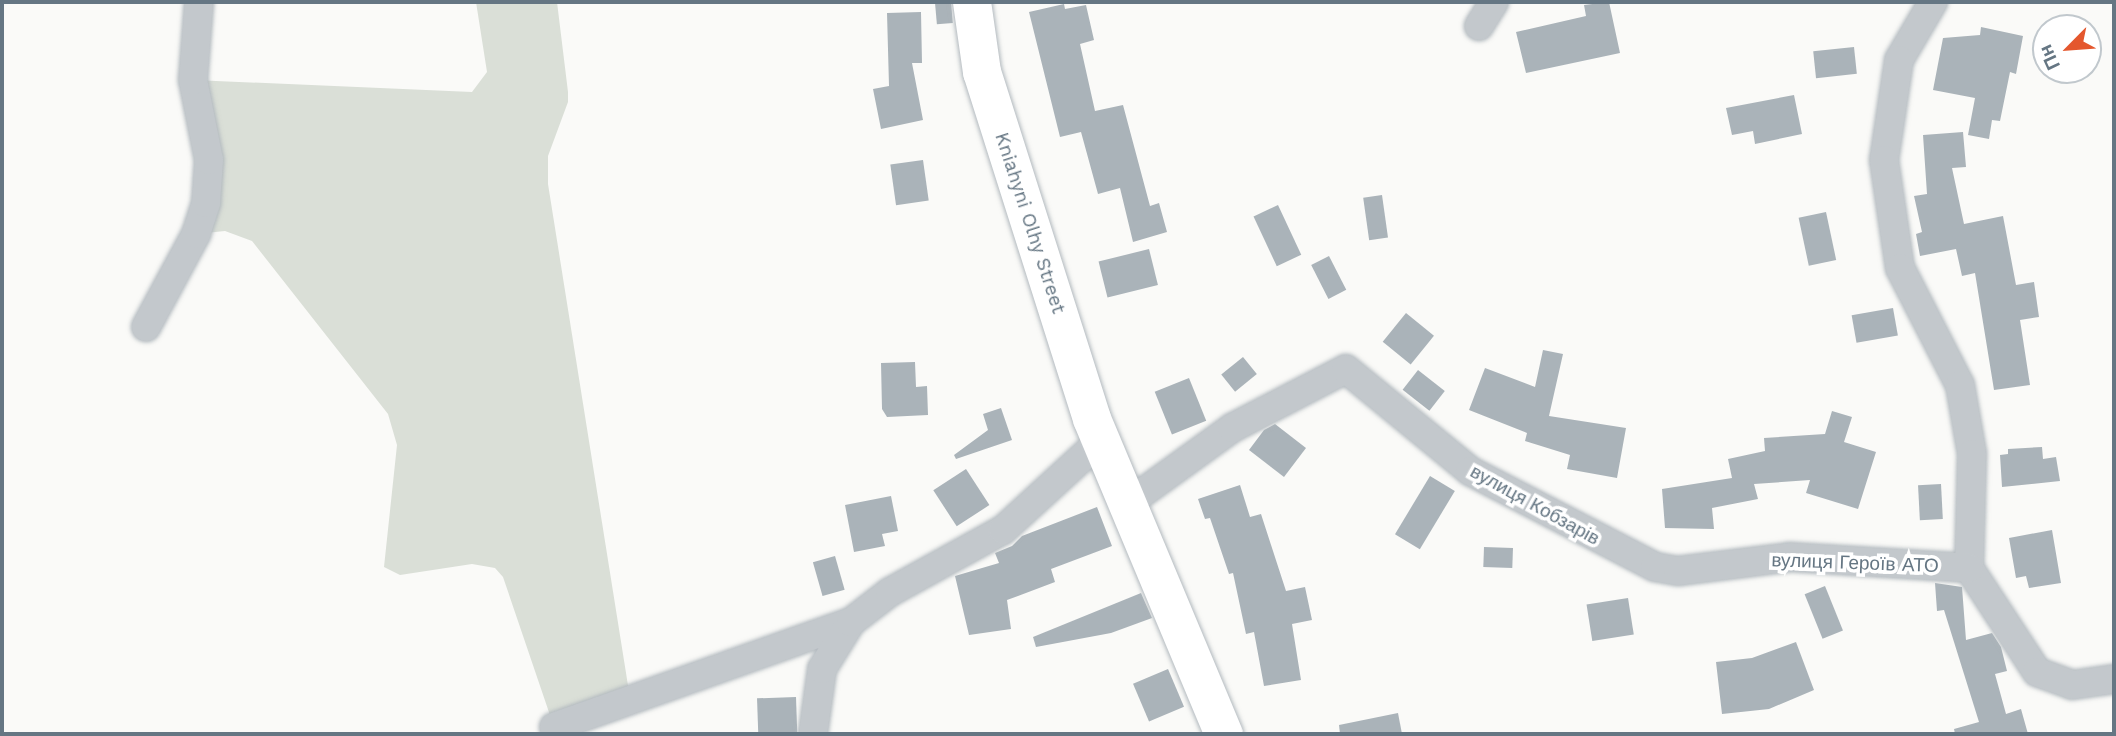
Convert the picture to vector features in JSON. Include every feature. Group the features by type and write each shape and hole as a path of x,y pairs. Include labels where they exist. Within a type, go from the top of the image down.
{"street":[{"path":"146,327 195,234 206,203 209,160 193,80 199,2"},
{"name":"Kniahyni Olhy Street","path":"972,2 982,72 1100,441 1224,734"},
{"path":"1479,26 1494,2"},
{"path":"1933,2 1899,60 1884,160 1900,268 1960,385 1972,454 1969,568 2037,672 2072,685 2114,679"},
{"name":"вулиця Героїв АТО","path":"1126,504 1232,428 1346,369 1470,471 1655,567 1678,571 1790,557 1969,568"},
{"path":"554,727 851,622 890,592 1003,530 1100,441"},
{"path":"813,734 822,669 851,622"}],"shaded area":[{"path":"476,2 557,2 568,92 568,102 548,156 548,184 630,698 554,727 503,577 495,568 472,564 400,575 384,567 397,445 388,414 252,241 225,231 196,234 206,203 193,80 472,92 487,72"}],"building":[{"path":"951,2 953,23 937,24 935,3"},
{"path":"1609,2 1620,53 1526,73 1516,32 1586,16 1584,5"},
{"path":"1064,4 1065,9 1086,5 1094,40 1080,44 1095,111 1123,105 1150,206 1159,203 1167,232 1133,242 1120,188 1098,194 1081,132 1060,137 1029,12"},
{"path":"921,12 922,63 912,63 923,120 881,129 873,89 889,86 887,13"},
{"path":"1981,27 2023,36 2016,74 2010,72 2000,121 1992,120 1989,139 1968,135 1975,98 1933,90 1943,38 1980,35"},
{"path":"1854,47 1857,74 1816,78 1813,51"},
{"path":"1794,95 1802,134 1755,144 1753,131 1732,135 1726,108"},
{"path":"1963,132 1966,167 1952,168 1964,224 2003,216 2016,285 2034,282 2039,317 2020,320 2030,385 1994,390 1975,273 1962,276 1956,249 1920,256 1916,234 1922,232 1914,196 1927,194 1923,135"},
{"path":"923,160 929,201 896,205 890,165"},
{"path":"1382,195 1388,238 1369,240 1363,198"},
{"path":"1278,205 1301,255 1277,266 1254,216"},
{"path":"1826,212 1836,260 1809,266 1799,218"},
{"path":"1149,249 1158,285 1107,297 1099,262"},
{"path":"1329,256 1346,290 1328,299 1311,265"},
{"path":"1893,308 1898,336 1857,343 1852,315"},
{"path":"1406,313 1434,336 1411,364 1383,342"},
{"path":"1543,350 1563,354 1549,416 1626,428 1617,478 1567,469 1570,455 1525,441 1527,433 1469,410 1485,368 1535,387"},
{"path":"1243,357 1257,374 1235,392 1221,375"},
{"path":"915,362 916,387 927,386 928,415 887,417 882,409 881,363"},
{"path":"1418,370 1445,391 1429,411 1403,390"},
{"path":"1189,378 1206,421 1172,435 1155,392"},
{"path":"1001,408 1012,440 956,459 954,455 988,430 983,414"},
{"path":"1832,411 1852,417 1844,442 1876,452 1858,509 1806,493 1810,480 1754,484 1758,499 1712,508 1714,529 1665,528 1662,489 1732,478 1728,459 1765,451 1764,438 1825,434"},
{"path":"1275,424 1306,448 1284,477 1249,450 1264,430"},
{"path":"2042,447 2043,459 2056,457 2060,481 2002,487 2000,455 2008,454 2008,449"},
{"path":"966,469 989,505 957,526 933,490"},
{"path":"1430,476 1455,491 1420,549 1395,534"},
{"path":"1941,484 1943,519 1920,520 1918,485"},
{"path":"1240,485 1250,517 1261,514 1286,591 1305,587 1312,620 1292,624 1301,680 1264,686 1254,632 1246,634 1233,573 1229,574 1210,518 1205,519 1198,499"},
{"path":"891,496 898,531 882,534 885,546 854,552 845,505"},
{"path":"1097,507 1112,546 1051,569 1055,582 1007,600 1011,629 969,635 955,576 999,563 995,553 1012,546 1022,536"},
{"path":"2052,530 2061,583 2029,588 2026,576 2016,578 2009,538"},
{"path":"1484,547 1513,548 1512,568 1483,567"},
{"path":"835,556 845,590 823,596 813,562"},
{"path":"1935,583 1962,587 1966,640 1992,633 2001,647 2007,671 1995,674 2006,714 2021,709 2028,734 1955,734 1954,729 1979,722 1944,610 1937,611"},
{"path":"1825,586 1843,631 1823,639 1805,594"},
{"path":"1141,593 1152,618 1111,633 1036,647 1033,637"},
{"path":"1628,598 1634,635 1592,641 1587,605"},
{"path":"1796,642 1814,690 1769,709 1722,714 1716,662 1752,658"},
{"path":"1168,669 1184,707 1149,722 1133,684"},
{"path":"796,697 797,734 758,734 757,698"},
{"path":"1398,713 1402,734 1340,734 1339,725"}]}
